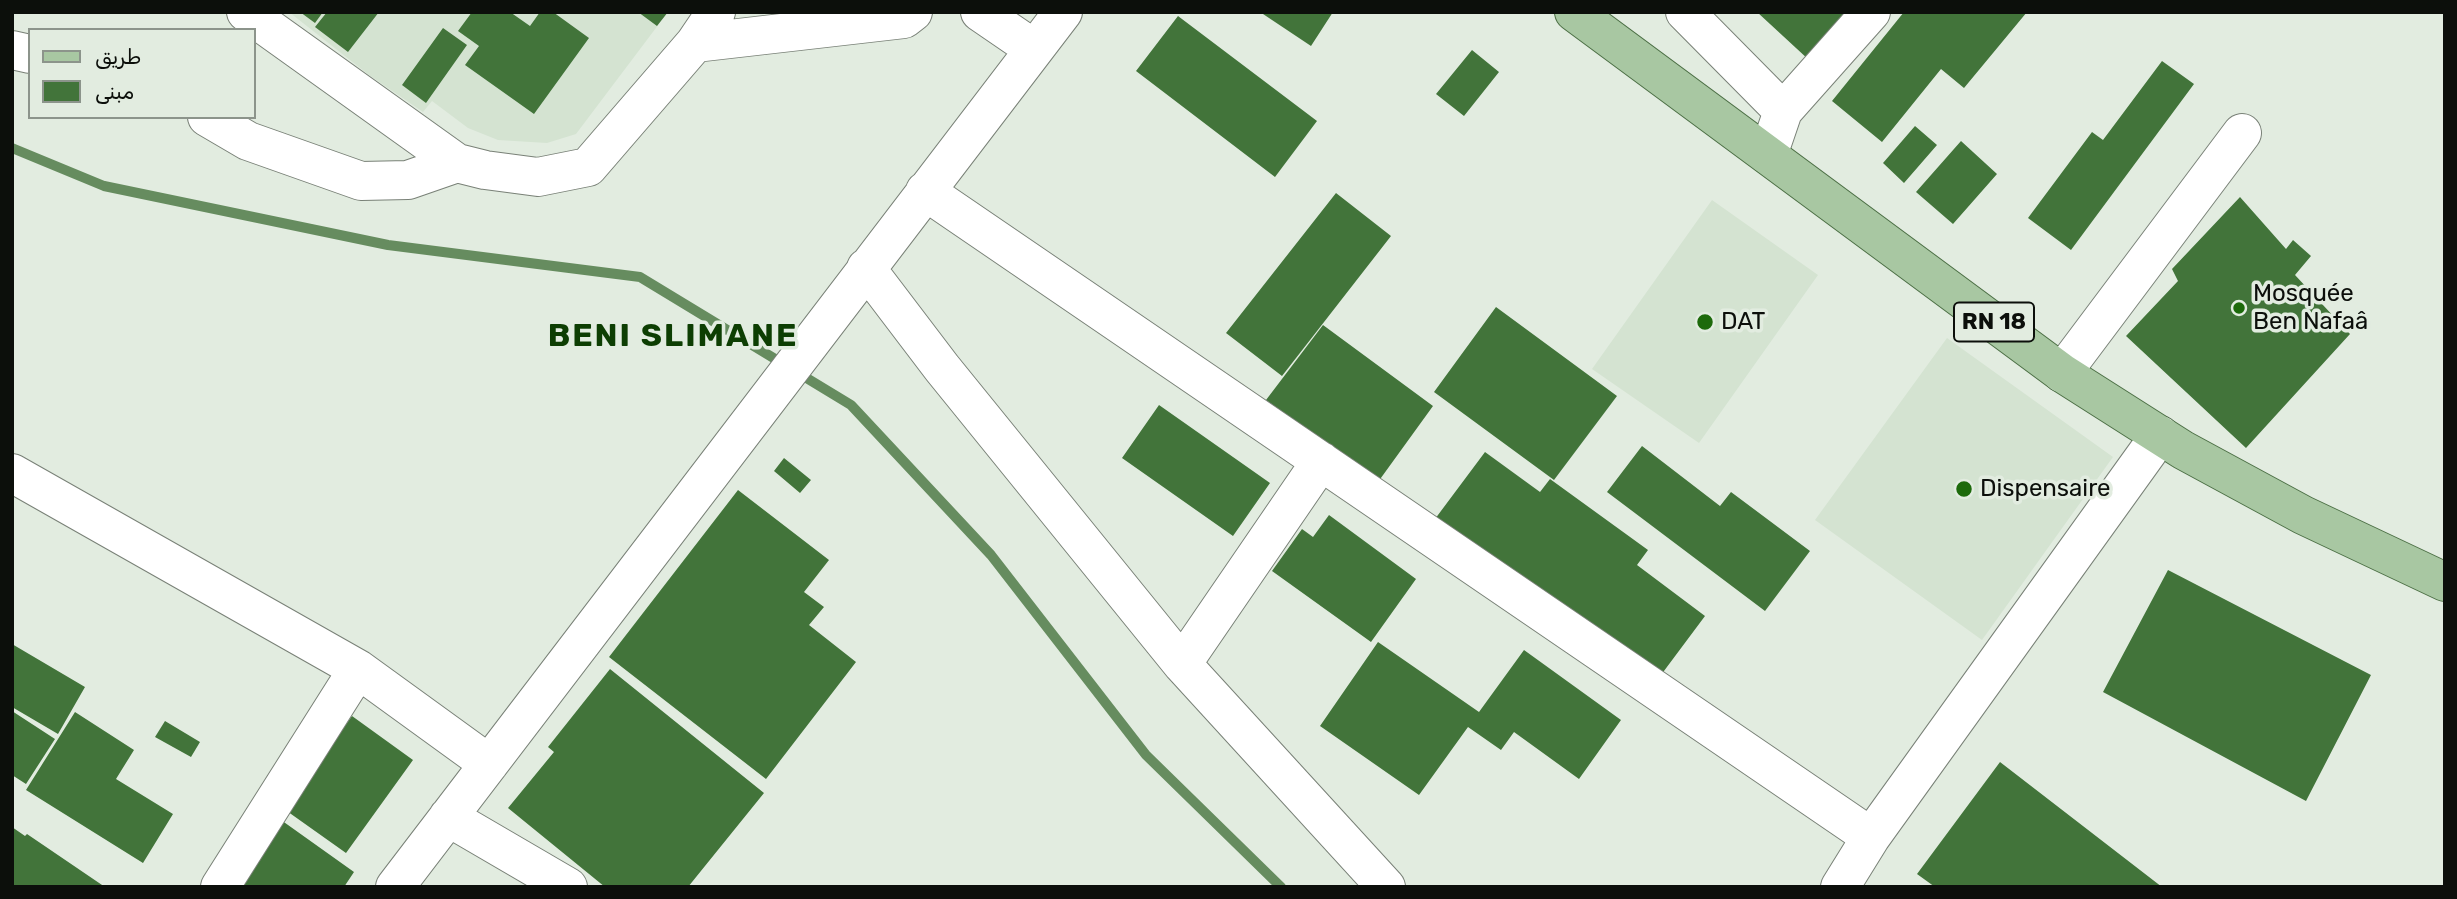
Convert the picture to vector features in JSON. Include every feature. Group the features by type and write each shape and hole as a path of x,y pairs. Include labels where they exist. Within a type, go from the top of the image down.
{"main road":[{"name":"RN 18","path":"1574,12 2062,373 2160,435 2303,515 2445,582"}],"street":[{"path":"246,12 457,163 485,170 538,177 587,167 695,43 716,12"},
{"path":"695,43 904,19 913,12"},
{"path":"981,12 1034,49"},
{"path":"395,887 758,415 827,318 1063,12"},
{"path":"1685,12 1783,111"},
{"path":"1768,155 1783,111 1871,12"},
{"path":"210,119 248,141 361,181 408,180 457,163"},
{"path":"2062,373 2242,134"},
{"path":"925,191 1871,837"},
{"path":"866,268 943,368 1182,664 1386,887"},
{"path":"1840,887 1871,837 2160,435"},
{"path":"1182,664 1321,461"},
{"path":"12,473 358,669 489,764"},
{"path":"220,887 358,669"},
{"path":"448,817 568,887"}],"shaded area":[{"path":"289,12 668,12 576,134 547,143 498,140 468,128 432,101 423,112 369,75"},
{"name":"DAT","path":"1712,200 1818,275 1699,443 1592,369"},
{"name":"Dispensaire","path":"1947,338 2113,457 1982,640 1815,520"}],"building":[{"path":"300,12 323,12 315,23"},
{"path":"327,12 379,12 348,52 315,27"},
{"path":"472,12 510,12 530,26 540,12 553,12 589,38 534,114 465,65 479,46 458,31"},
{"path":"638,12 668,12 657,26"},
{"path":"1260,12 1333,12 1311,46"},
{"path":"1757,12 1853,12 1809,60"},
{"path":"1904,12 2027,12 1964,88 1941,69 1882,142 1832,101"},
{"path":"1178,16 1317,121 1275,177 1136,71"},
{"path":"443,28 467,45 426,103 402,85"},
{"path":"1472,50 1499,72 1464,116 1436,94"},
{"path":"2162,61 2194,84 2071,250 2028,218 2092,132 2103,140"},
{"path":"1915,126 1937,145 1904,183 1883,163"},
{"path":"1961,141 1997,174 1953,224 1916,192"},
{"path":"1336,193 1391,236 1282,376 1226,333"},
{"name":"Mosquée Ben Nafaâ","path":"2240,197 2286,249 2293,240 2311,256 2295,275 2350,334 2246,448 2126,336 2178,281 2172,269"},
{"path":"1496,307 1617,396 1554,480 1434,392"},
{"path":"1323,325 1433,406 1378,482 1266,400"},
{"path":"1159,405 1270,483 1233,536 1122,458"},
{"path":"1642,446 1720,506 1731,492 1810,551 1765,611 1607,492"},
{"path":"1485,452 1540,492 1550,479 1648,550 1637,565 1705,616 1655,683 1435,519"},
{"path":"784,458 811,480 800,493 774,471"},
{"path":"738,490 829,560 804,592 824,607 809,625 856,662 766,779 609,657"},
{"path":"1329,515 1416,579 1371,642 1272,571 1302,529 1313,537"},
{"path":"2168,570 2371,675 2306,801 2103,692"},
{"path":"1378,642 1479,712 1524,650 1621,720 1579,779 1514,732 1501,750 1468,727 1419,795 1320,726"},
{"path":"12,644 85,687 58,734 12,707"},
{"path":"610,669 764,793 688,887 605,887 508,808 554,752 548,747"},
{"path":"12,711 55,739 26,784 12,775"},
{"path":"75,712 134,750 116,779 173,814 143,863 26,790"},
{"path":"352,716 413,760 346,853 284,809"},
{"path":"165,721 200,742 191,757 155,737"},
{"path":"2000,762 2162,887 1935,887 1917,874"},
{"path":"281,820 354,872 344,887 234,887"},
{"path":"12,827 25,836 27,834 105,887 12,887"}],"waterway":[{"path":"12,148 104,186 388,245 640,277 851,405 991,555 1146,755 1281,887"}],"place":[{"name":"Mosquée Ben Nafaâ","path":"2239,308"},
{"name":"DAT","path":"1705,322"},
{"name":"Dispensaire","path":"1964,489"}],"district":[{"name":"BENI SLIMANE","path":"673,337"}]}
